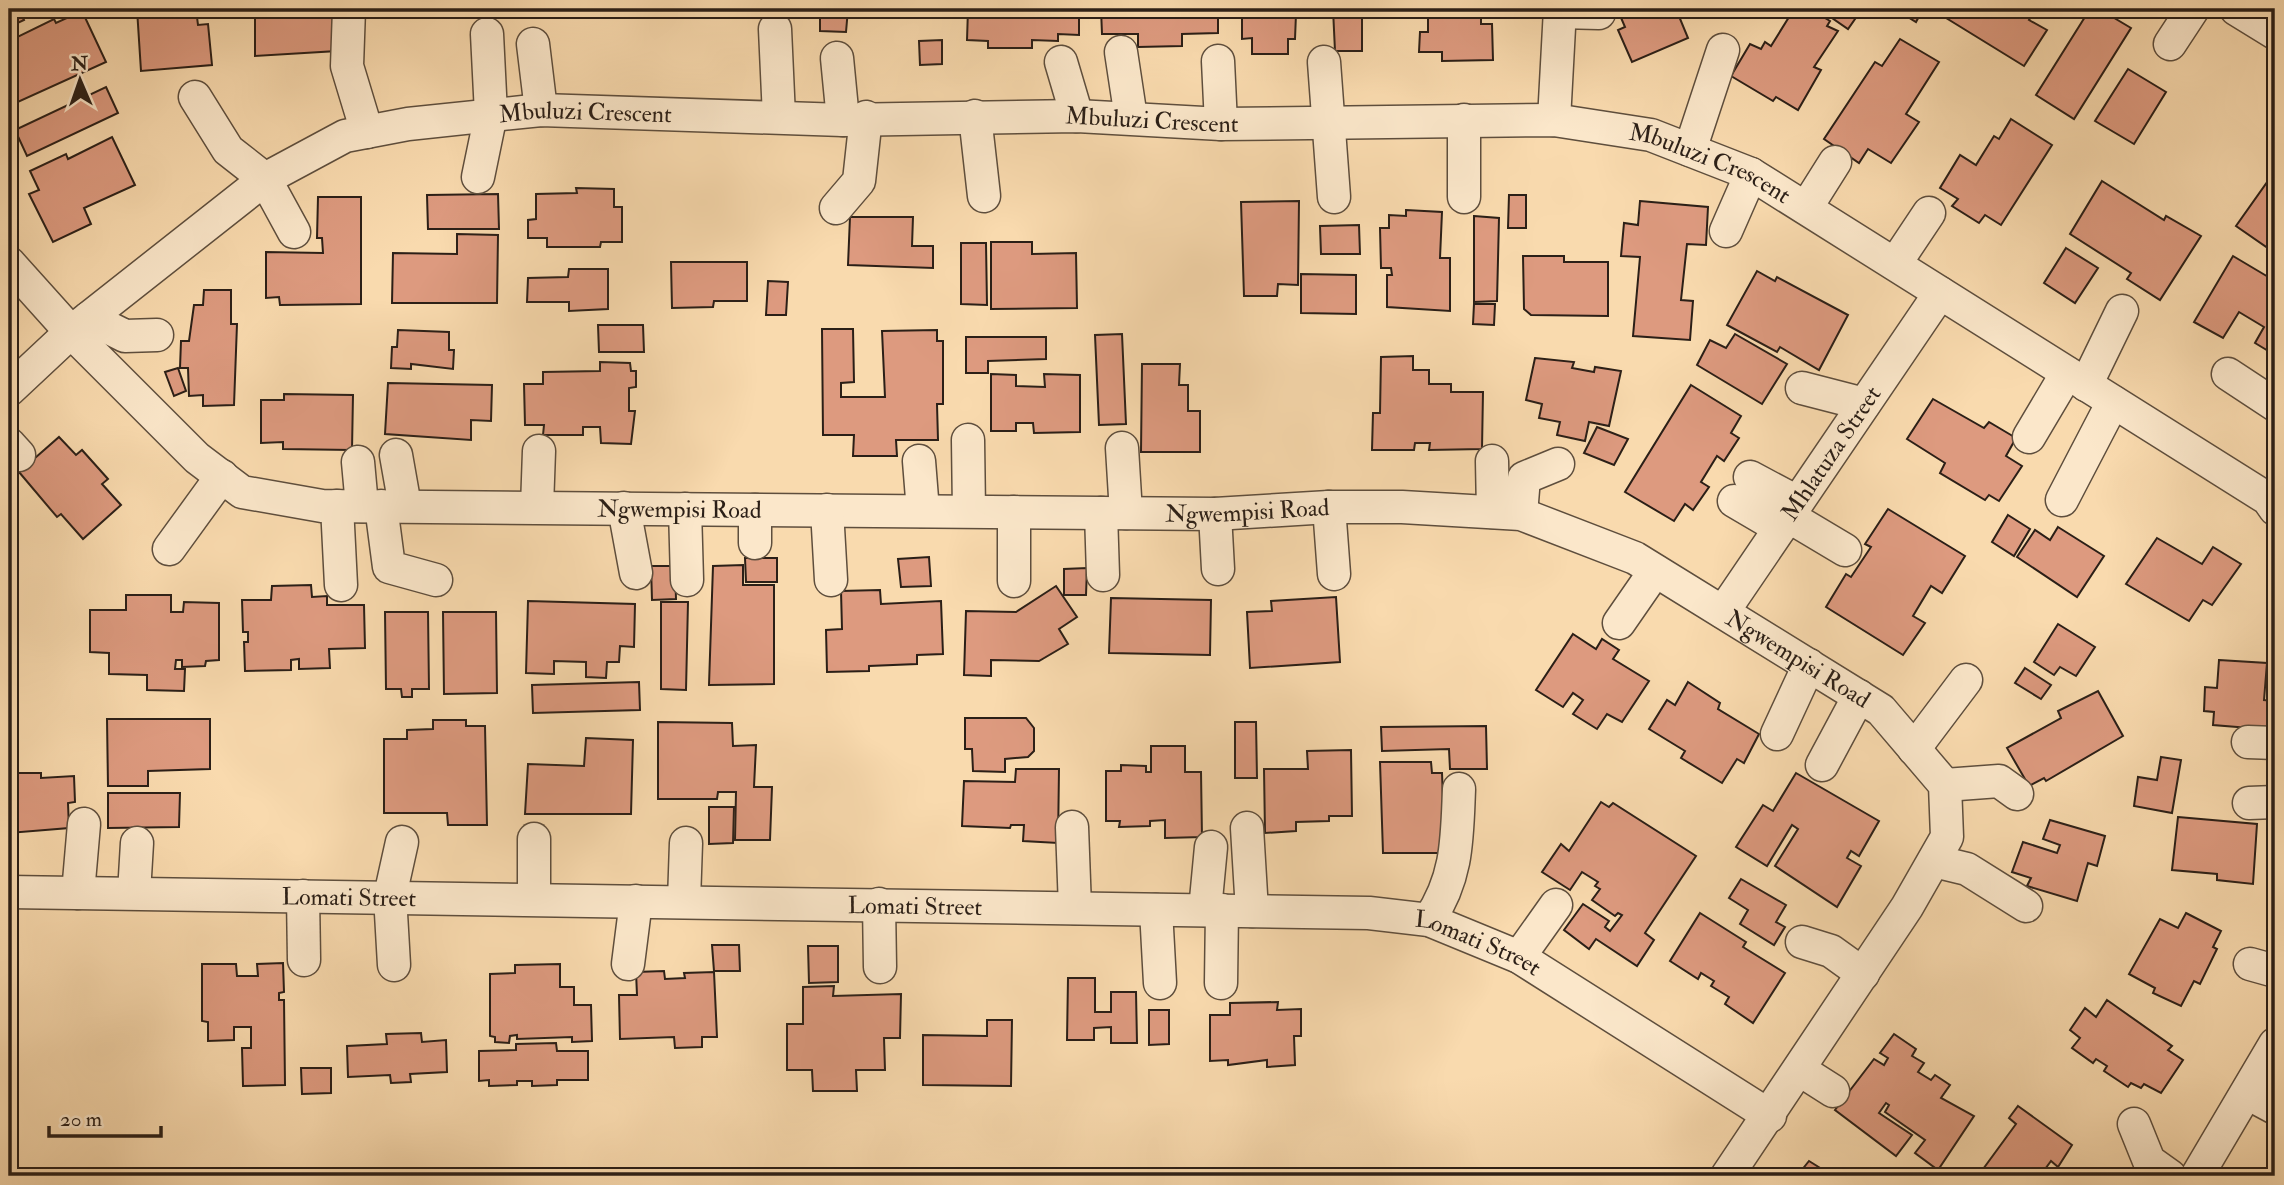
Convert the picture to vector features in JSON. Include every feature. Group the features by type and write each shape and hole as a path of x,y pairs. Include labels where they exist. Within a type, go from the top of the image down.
{"street":[{"path":"349,9 347,66 368,132"},
{"path":"2170,44 2193,9"},
{"path":"2236,9 2275,33"},
{"path":"1554,120 1560,10 1600,13"},
{"path":"775,29 779,117"},
{"path":"478,177 491,114 487,34"},
{"path":"533,44 541,110"},
{"path":"1690,150 1723,50"},
{"path":"1121,52 1131,118"},
{"path":"836,208 859,181 854,119 837,58"},
{"path":"1218,61 1221,124"},
{"path":"1061,62 1077,116"},
{"path":"1324,62 1334,197"},
{"path":"195,97 228,150 265,179 294,232"},
{"name":"Mbuluzi Crescent","path":"9,390 80,325 265,179 345,136 491,114 541,110 854,119 1077,116 1221,124 1330,120 1554,120 1651,135 1751,174 2113,402 2273,498"},
{"path":"975,117 984,196"},
{"path":"1464,120 1464,197"},
{"path":"1805,208 1835,162"},
{"path":"1726,231 1751,174"},
{"path":"1895,264 1930,213"},
{"name":"Ngwempisi Road","path":"9,263 80,325 197,458 242,492 371,506 1215,514 1329,507 1507,513 1634,558 1859,696 1881,710 1945,785"},
{"name":"Mhlatuza Street","path":"1723,612 1940,293"},
{"path":"2029,437 2077,379 2122,312"},
{"path":"80,325 125,336 157,335"},
{"path":"2228,374 2275,405"},
{"path":"1802,388 1864,404"},
{"path":"2062,500 2113,402"},
{"path":"968,440 969,512"},
{"path":"1103,575 1122,448"},
{"path":"537,507 539,451"},
{"path":"341,584 371,506 396,455"},
{"path":"919,461 923,511"},
{"path":"1492,461 1507,513"},
{"path":"358,462 389,568 436,580"},
{"path":"1507,513 1524,478 1558,464"},
{"path":"169,549 222,477"},
{"path":"1742,489 1845,550"},
{"path":"1329,507 1334,574"},
{"path":"624,508 636,573"},
{"path":"685,509 687,580"},
{"path":"755,510 755,543"},
{"path":"827,510 831,580"},
{"path":"1014,512 1014,581"},
{"path":"1215,514 1218,569"},
{"path":"1619,623 1655,571"},
{"path":"1777,734 1809,665"},
{"path":"1914,749 1966,680"},
{"path":"1822,765 1859,696"},
{"path":"1727,1176 1770,1116 1934,861 1947,837 1945,785 1999,781 2017,794"},
{"path":"1429,920 1446,896 1459,842 1460,789"},
{"path":"78,893 84,824"},
{"path":"1072,827 1075,908"},
{"path":"1221,983 1226,911 1247,828"},
{"path":"534,839 534,899"},
{"path":"394,965 390,896 402,842"},
{"path":"134,893 137,843"},
{"path":"684,901 686,843"},
{"path":"1211,847 1226,911"},
{"path":"1934,861 1967,869 2026,906"},
{"name":"Lomati Street","path":"9,892 1369,913 1429,920 1519,957 1770,1116"},
{"path":"303,895 304,960"},
{"path":"628,964 636,901"},
{"path":"879,904 880,967"},
{"path":"1519,957 1556,905"},
{"path":"1156,909 1160,983"},
{"path":"1802,943 1831,951 1863,974"},
{"path":"2197,1176 2274,1048"},
{"path":"1800,1070 1833,1091"},
{"path":"2247,1093 2275,1108"},
{"path":"2134,1124 2149,1161 2170,1176"}],"building":[{"path":"9,9 19,9 24,20 9,27"},
{"path":"137,9 196,9 198,25 208,24 212,65 141,71"},
{"path":"255,9 336,9 337,51 255,56"},
{"path":"820,9 848,9 846,32 820,31"},
{"path":"968,9 1079,9 1079,35 1058,34 1058,41 1032,40 1032,48 988,48 988,41 967,40"},
{"path":"1101,9 1218,9 1218,33 1182,34 1182,46 1138,47 1138,34 1102,34"},
{"path":"1242,9 1304,9 1304,14 1296,14 1295,39 1288,39 1288,54 1252,54 1252,38 1242,39"},
{"path":"1333,9 1362,9 1362,51 1335,51"},
{"path":"1376,9 1402,9 1402,14 1376,14"},
{"path":"1428,9 1481,9 1481,24 1492,24 1493,60 1442,61 1442,52 1419,52 1420,32 1428,32"},
{"path":"1613,9 1676,9 1688,38 1632,62 1618,30 1625,27 1619,13 1616,15"},
{"path":"1794,9 1810,9 1830,21 1827,26 1838,31 1814,67 1821,70 1798,110 1776,97 1773,101 1731,76 1750,44 1761,49 1765,42 1771,46"},
{"path":"1819,9 1862,9 1848,29"},
{"path":"1895,9 1923,9 1916,22"},
{"path":"1941,9 2036,9 2029,20 2047,30 2024,66 1938,13"},
{"path":"2053,9 2071,9 2066,17"},
{"path":"2090,9 2099,9 2131,28 2074,119 2036,95"},
{"path":"82,11 106,62 9,106 9,41 54,19 56,23"},
{"path":"1900,39 1939,62 1906,114 1919,122 1891,163 1868,149 1859,163 1824,139 1875,62 1882,66"},
{"path":"942,40 942,64 920,65 919,41"},
{"path":"2128,69 2166,92 2134,144 2095,121"},
{"path":"106,87 118,113 27,156 15,130"},
{"path":"2011,119 2052,145 2001,225 1985,215 1979,223 1952,206 1958,199 1940,188 1960,155 1976,165 1994,136 1999,139"},
{"path":"112,137 135,185 84,208 91,224 53,242 29,194 39,190 30,171 66,154 68,159"},
{"path":"2275,171 2275,253 2236,226"},
{"path":"2102,181 2164,220 2166,216 2201,236 2160,300 2127,279 2131,273 2070,234"},
{"path":"576,188 614,189 614,207 622,207 622,242 601,242 600,247 547,247 547,238 528,238 528,220 536,219 536,194 577,193"},
{"path":"498,194 499,229 428,229 427,195"},
{"path":"1509,195 1526,195 1526,228 1508,228"},
{"path":"318,197 361,197 361,304 280,305 279,297 266,298 266,252 323,253 322,238 317,238"},
{"path":"1299,201 1298,285 1278,284 1277,296 1244,296 1241,202"},
{"path":"1640,201 1708,207 1706,245 1687,244 1681,300 1693,301 1690,340 1633,336 1640,257 1621,256 1624,223 1638,225"},
{"path":"1406,210 1442,212 1440,258 1450,258 1450,311 1387,307 1387,275 1392,275 1391,268 1381,268 1380,228 1389,228 1389,215 1406,216"},
{"path":"1474,216 1499,218 1497,301 1474,302"},
{"path":"850,217 913,217 912,246 933,246 933,268 848,265"},
{"path":"1359,225 1360,254 1321,254 1320,226"},
{"path":"457,234 498,235 497,303 392,303 393,253 457,254"},
{"path":"991,242 1032,242 1032,254 1076,253 1077,308 991,309"},
{"path":"961,243 986,243 987,305 961,304"},
{"path":"2066,248 2098,268 2075,303 2044,283"},
{"path":"1523,256 1564,256 1564,262 1608,262 1608,316 1531,315 1524,309"},
{"path":"2233,256 2275,281 2275,355 2255,343 2264,327 2239,312 2223,338 2194,322"},
{"path":"671,262 747,262 747,301 714,301 713,307 672,308"},
{"path":"569,269 608,269 608,309 569,311 569,302 527,302 528,278 568,277"},
{"path":"1757,271 1775,281 1777,277 1848,315 1819,370 1780,347 1777,352 1727,325"},
{"path":"1301,274 1356,275 1356,314 1301,313"},
{"path":"768,281 788,282 786,315 766,315"},
{"path":"204,290 231,290 231,324 237,324 234,405 203,406 203,395 189,396 188,368 180,368 181,341 189,341 194,305 203,305"},
{"path":"1474,304 1495,304 1494,325 1473,324"},
{"path":"598,325 643,325 644,352 599,352"},
{"path":"822,329 853,329 854,382 841,383 841,397 885,397 882,331 937,330 937,341 943,341 943,404 937,404 938,440 896,440 897,456 853,456 854,435 823,435"},
{"path":"398,330 449,332 449,350 454,350 453,369 411,364 411,369 391,368 392,347 397,347"},
{"path":"1122,334 1126,424 1099,425 1095,335"},
{"path":"1735,334 1787,364 1762,404 1697,365 1710,340 1726,348"},
{"path":"966,337 1046,337 1046,359 988,361 988,373 966,373"},
{"path":"1413,356 1413,370 1429,370 1429,384 1451,384 1451,392 1483,392 1482,449 1429,450 1430,443 1415,443 1414,450 1372,450 1373,413 1380,413 1381,357"},
{"path":"1535,358 1574,362 1572,368 1594,372 1595,367 1621,371 1609,426 1589,422 1585,441 1557,435 1560,422 1539,418 1542,404 1526,400"},
{"path":"600,362 630,363 631,371 636,371 636,387 629,388 629,411 635,411 631,444 601,443 600,427 583,427 583,435 543,435 544,425 525,425 524,384 543,384 543,372 600,371"},
{"path":"1142,364 1180,364 1179,385 1188,385 1188,411 1200,411 1200,452 1141,452"},
{"path":"178,368 186,391 174,396 165,372"},
{"path":"991,374 1016,375 1016,386 1045,387 1044,374 1080,375 1080,432 1034,433 1033,423 1016,423 1016,431 991,431"},
{"path":"388,383 492,385 491,421 471,420 471,440 385,434"},
{"path":"1691,385 1741,416 1731,433 1739,438 1724,461 1717,456 1701,482 1709,487 1693,510 1685,504 1674,521 1625,492"},
{"path":"284,394 353,395 352,450 283,449 283,442 261,443 261,400 284,400"},
{"path":"1933,399 1984,428 1989,422 2016,438 2006,456 2022,466 1999,501 1989,495 1985,500 1940,473 1945,463 1907,439"},
{"path":"1597,427 1628,439 1614,465 1584,453"},
{"path":"59,437 76,455 82,450 108,479 102,484 121,505 83,539 61,514 57,517 19,472"},
{"path":"1888,509 1965,556 1942,593 1931,586 1913,616 1925,623 1903,655 1826,607 1846,574 1851,577 1871,547 1865,544"},
{"path":"2008,515 2030,529 2014,556 1992,542"},
{"path":"2058,527 2104,556 2077,597 2017,557 2035,530 2050,540"},
{"path":"2157,538 2202,564 2213,547 2241,564 2212,605 2203,600 2189,621 2126,584"},
{"path":"929,557 931,586 901,587 898,559"},
{"path":"745,558 777,558 777,582 746,582"},
{"path":"743,565 743,585 774,585 774,684 709,685 713,566"},
{"path":"651,566 675,566 676,599 652,600"},
{"path":"1087,568 1086,595 1064,595 1064,569"},
{"path":"311,585 312,597 327,596 327,605 364,605 365,648 329,649 330,668 299,669 299,659 291,660 291,670 245,671 244,642 248,642 248,632 243,632 242,600 271,600 272,586"},
{"path":"1056,586 1077,617 1059,629 1068,644 1039,661 991,660 991,676 964,675 966,611 1016,612"},
{"path":"880,590 881,604 941,601 943,654 917,655 917,664 869,666 869,671 827,672 826,630 842,629 841,591"},
{"path":"126,595 171,595 171,612 183,612 184,602 219,603 219,660 206,661 205,666 182,667 182,660 176,660 175,669 185,669 184,691 147,690 147,675 109,674 109,653 90,652 90,610 126,610"},
{"path":"1336,597 1340,662 1250,668 1247,612 1272,611 1271,601"},
{"path":"1111,598 1211,600 1210,655 1109,653"},
{"path":"528,601 635,604 634,647 620,646 619,662 607,662 606,678 586,677 586,662 554,661 554,674 526,673"},
{"path":"661,602 688,602 686,690 661,689"},
{"path":"385,612 428,612 429,689 412,689 412,697 402,697 401,689 386,689"},
{"path":"443,612 496,612 497,693 444,694"},
{"path":"2058,624 2095,647 2076,676 2060,667 2054,675 2034,662"},
{"path":"1573,634 1596,649 1602,639 1619,650 1613,659 1649,681 1622,722 1607,714 1597,729 1573,714 1583,700 1573,693 1563,707 1536,690"},
{"path":"2219,660 2267,663 2264,700 2275,701 2274,730 2213,725 2214,712 2204,711 2205,687 2217,688"},
{"path":"2025,668 2051,685 2041,699 2015,683"},
{"path":"639,682 640,710 533,713 532,685"},
{"path":"1688,682 1720,703 1718,709 1759,734 1744,763 1737,759 1722,783 1681,758 1685,751 1649,729 1667,700 1675,705"},
{"path":"2098,691 2123,736 2046,781 2044,778 2029,786 2007,748 2061,718 2058,711"},
{"path":"965,718 1026,718 1034,728 1034,751 1028,757 1005,759 1005,772 973,771 972,749 965,749"},
{"path":"107,719 210,719 210,769 148,771 148,786 108,786"},
{"path":"433,720 466,720 466,726 485,726 487,825 448,825 447,813 384,813 384,739 407,739 407,730 433,729"},
{"path":"658,722 732,723 733,746 756,745 754,787 772,787 770,840 735,840 736,792 718,792 717,799 658,799"},
{"path":"1235,722 1256,722 1257,778 1235,778"},
{"path":"1486,726 1487,769 1450,769 1449,749 1382,751 1381,727"},
{"path":"586,738 633,740 631,814 525,814 528,764 584,766"},
{"path":"1151,746 1185,746 1185,772 1201,772 1202,837 1165,838 1165,820 1150,821 1150,826 1119,827 1120,821 1106,821 1106,771 1121,771 1121,765 1146,766 1146,772 1151,772"},
{"path":"1351,750 1352,816 1329,816 1329,821 1296,822 1296,831 1265,833 1264,769 1308,769 1307,751"},
{"path":"2161,757 2181,760 2172,813 2134,806 2138,777 2157,780"},
{"path":"1380,762 1431,762 1432,773 1442,773 1445,853 1383,853"},
{"path":"1016,769 1059,769 1058,843 1023,841 1024,825 1011,825 1010,828 962,826 964,781 1015,782"},
{"path":"9,773 41,773 41,778 74,776 75,802 68,803 69,828 9,833"},
{"path":"1796,773 1879,821 1859,856 1851,851 1847,858 1861,866 1837,907 1775,866 1798,829 1792,825 1767,866 1736,847 1763,805 1773,811"},
{"path":"108,793 180,793 179,827 108,828"},
{"path":"1601,802 1609,807 1613,803 1696,856 1645,933 1654,940 1637,966 1596,939 1589,949 1564,930 1583,904 1609,921 1605,927 1610,931 1622,915 1618,913 1615,916 1592,900 1600,889 1595,886 1598,882 1582,872 1570,890 1542,872 1561,844 1569,851"},
{"path":"709,807 734,807 733,843 709,844"},
{"path":"2178,817 2257,824 2253,884 2217,880 2217,874 2172,870"},
{"path":"2050,820 2105,836 2097,866 2088,863 2077,901 2027,886 2031,878 2012,872 2023,842 2057,853 2060,845 2043,839"},
{"path":"1741,879 1786,905 1776,922 1785,927 1774,945 1740,924 1748,910 1729,898"},
{"path":"1700,913 1746,942 1743,947 1785,973 1753,1023 1725,1004 1729,997 1711,986 1714,981 1701,973 1698,979 1670,961"},
{"path":"2186,913 2221,931 2213,947 2217,949 2200,984 2194,981 2181,1006 2153,993 2155,988 2129,974 2160,919 2178,928"},
{"path":"712,945 739,945 740,971 714,971"},
{"path":"808,946 838,946 838,982 809,983"},
{"path":"283,963 284,992 279,993 279,1000 284,1000 285,1085 243,1086 242,1048 251,1048 251,1027 234,1027 234,1040 208,1041 208,1022 202,1021 202,964 236,964 237,976 258,976 257,964"},
{"path":"560,964 560,987 574,987 574,1005 591,1005 592,1041 572,1042 572,1037 517,1039 517,1035 510,1036 509,1043 495,1042 495,1037 490,1036 490,974 515,973 515,965"},
{"path":"664,971 665,979 685,978 684,973 714,972 717,1037 702,1037 702,1047 675,1048 674,1037 620,1039 619,995 637,995 636,972"},
{"path":"1068,978 1095,978 1095,1012 1111,1012 1111,992 1136,992 1137,1043 1111,1043 1111,1027 1094,1028 1094,1040 1067,1040"},
{"path":"834,986 833,996 901,994 900,1038 884,1038 885,1070 856,1070 857,1091 813,1091 812,1070 787,1070 787,1024 803,1024 803,987"},
{"path":"2107,1000 2172,1046 2168,1050 2183,1060 2161,1093 2144,1084 2141,1088 2131,1083 2128,1087 2104,1071 2107,1066 2096,1059 2093,1063 2072,1048 2080,1038 2070,1030 2085,1008 2096,1017"},
{"path":"1278,1002 1277,1010 1301,1009 1301,1036 1294,1036 1295,1065 1267,1067 1267,1060 1228,1065 1228,1060 1210,1061 1210,1015 1230,1015 1230,1003"},
{"path":"1149,1010 1169,1010 1169,1044 1149,1045"},
{"path":"987,1020 1012,1020 1011,1086 923,1085 923,1035 987,1036"},
{"path":"421,1033 422,1042 446,1040 447,1072 410,1074 411,1082 391,1083 390,1075 348,1077 347,1046 387,1044 386,1034"},
{"path":"1894,1034 1916,1049 1912,1056 1924,1063 1918,1072 1931,1080 1935,1075 1950,1085 1941,1098 1974,1116 1938,1170 1915,1153 1925,1140 1885,1112 1889,1105 1886,1103 1879,1113 1912,1135 1896,1156 1835,1110 1874,1059 1884,1065 1888,1058 1880,1053"},
{"path":"556,1043 557,1051 588,1051 588,1080 557,1080 557,1085 532,1086 532,1081 517,1081 517,1085 489,1086 489,1080 479,1081 479,1051 516,1050 516,1044"},
{"path":"301,1068 331,1068 331,1093 302,1094"},
{"path":"2018,1106 2072,1145 2058,1167 2051,1161 2040,1176 1978,1176 2016,1124 2009,1118"},
{"path":"1809,1161 1833,1176 1797,1176"}]}
